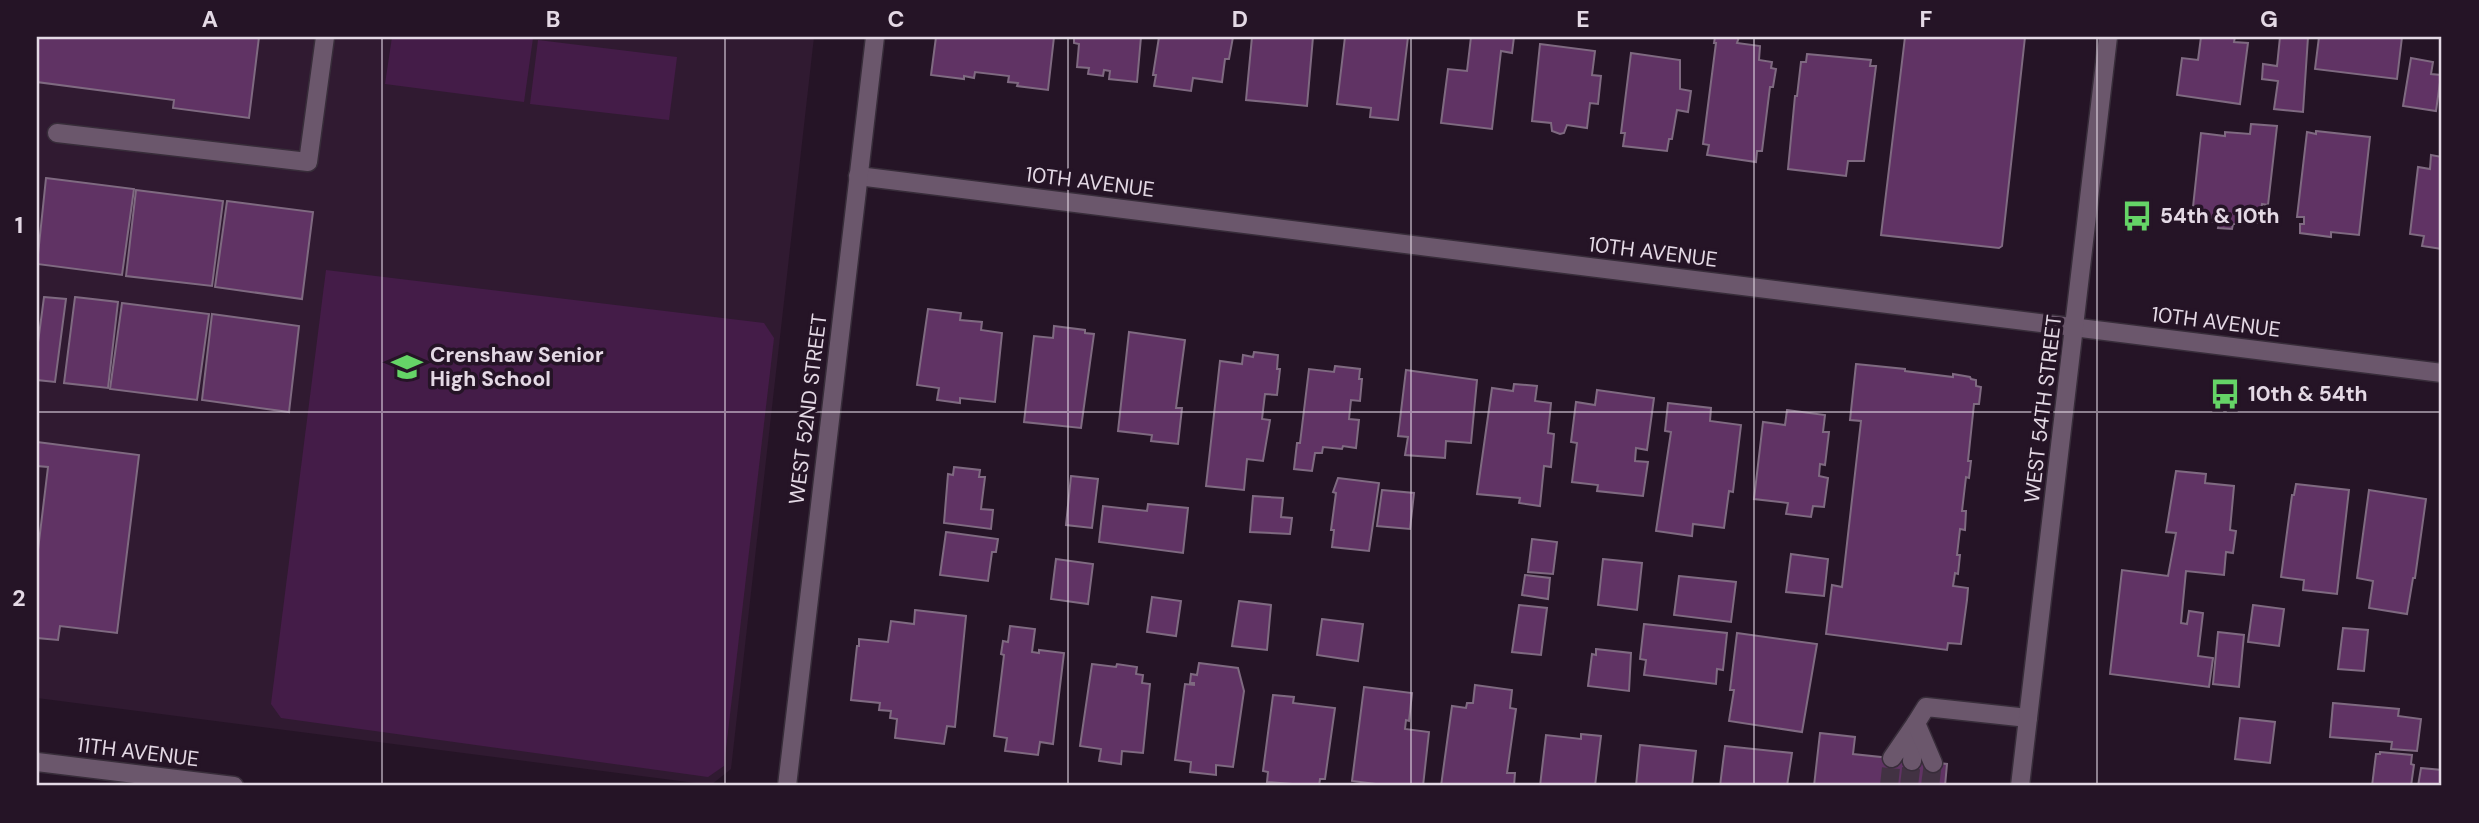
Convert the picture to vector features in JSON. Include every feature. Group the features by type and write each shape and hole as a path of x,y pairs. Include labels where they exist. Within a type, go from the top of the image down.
{"street":[{"path":"57,133 308,162 325,37"},
{"name":"WEST 52ND STREET","path":"787,786 875,37"},
{"name":"WEST 54TH STREET","path":"2020,786 2108,37"},
{"name":"10TH AVENUE","path":"858,176 2442,373"},
{"path":"1892,758 1926,707 2028,718"},
{"path":"1912,761 1916,723"},
{"path":"1916,723 1933,763"},
{"name":"11TH AVENUE","path":"37,762 234,786"}],"shaded area":[{"name":"Crenshaw Senior High School","path":"37,37 814,37 731,769 711,785 37,698"},
{"path":"392,37 533,38 524,102 385,84"},
{"path":"538,40 677,57 669,120 530,104"},
{"path":"326,270 764,323 774,338 724,766 708,777 281,718 271,704"}],"building":[{"path":"37,37 259,37 249,118 173,108 174,100 37,82"},
{"path":"936,37 1054,37 1048,90 1017,86 1018,83 1008,82 1009,76 975,72 974,78 964,76 964,79 931,75"},
{"path":"1074,37 1141,37 1137,82 1109,79 1110,71 1104,70 1103,76 1088,74 1089,68 1077,67 1079,44 1074,43"},
{"path":"1159,37 1233,37 1229,59 1225,59 1222,82 1193,78 1191,91 1154,86 1156,75 1153,75"},
{"path":"1252,37 1313,37 1307,106 1246,100"},
{"path":"1345,37 1408,37 1398,120 1370,117 1371,108 1337,104"},
{"path":"1471,37 1514,37 1512,53 1501,51 1492,129 1441,123 1448,69 1467,71"},
{"path":"1715,37 1739,37 1737,43 1760,46 1759,60 1772,62 1771,68 1776,69 1773,87 1770,87 1762,151 1757,151 1756,162 1707,155 1709,145 1703,144"},
{"path":"1905,37 2025,37 2002,246 1999,248 1881,235"},
{"path":"2201,37 2235,37 2234,42 2248,43 2240,104 2177,95 2182,58 2198,60"},
{"path":"2280,37 2308,37 2303,112 2274,109 2278,81 2262,79 2263,64 2277,66"},
{"path":"2319,37 2402,37 2397,79 2315,69"},
{"path":"1540,44 1595,51 1592,75 1601,76 1598,104 1590,103 1587,128 1567,125 1564,133 1560,134 1552,131 1551,123 1532,121"},
{"path":"1631,53 1680,60 1680,89 1691,91 1688,112 1677,110 1667,151 1623,146 1625,133 1621,133"},
{"path":"1807,54 1871,60 1870,66 1876,66 1864,161 1848,161 1846,176 1788,169 1795,96 1801,62 1806,62"},
{"path":"2411,58 2433,62 2431,74 2441,75 2436,111 2403,106"},
{"path":"2251,124 2277,126 2268,205 2262,204 2259,223 2237,220 2232,229 2218,228 2219,223 2213,222 2214,218 2192,216 2201,133 2225,136 2225,132 2250,134"},
{"path":"2316,131 2370,137 2359,235 2331,232 2331,237 2300,233 2300,224 2304,224 2304,217 2297,217 2307,132 2316,134"},
{"path":"2431,155 2442,157 2442,249 2422,246 2424,236 2410,234 2418,167 2430,169"},
{"path":"46,178 134,189 122,275 37,264"},
{"path":"136,190 223,201 212,286 126,276"},
{"path":"227,201 313,212 302,299 215,287"},
{"path":"44,297 66,299 55,382 37,380 37,350"},
{"path":"75,297 118,302 108,388 64,383"},
{"path":"122,303 209,314 197,400 110,389"},
{"path":"928,309 961,313 960,320 982,322 981,330 1002,333 995,402 960,398 960,403 937,400 939,388 917,385"},
{"path":"212,314 299,326 289,412 202,400"},
{"path":"1054,326 1085,330 1085,333 1094,334 1081,428 1024,422 1034,336 1053,338"},
{"path":"1129,332 1185,340 1176,408 1182,408 1178,444 1151,441 1152,435 1118,431"},
{"path":"1254,352 1278,355 1277,369 1280,369 1277,395 1265,394 1262,419 1270,420 1263,461 1247,459 1244,490 1206,486 1220,361 1242,364 1243,355 1253,357"},
{"path":"1856,364 1970,377 1976,380 1976,386 1981,387 1979,404 1974,404 1968,461 1971,461 1962,511 1966,511 1965,530 1960,529 1958,574 1955,573 1953,586 1968,588 1967,600 1961,644 1948,643 1947,650 1826,634 1832,585 1842,587 1861,421 1850,420"},
{"path":"1335,366 1360,369 1360,401 1351,400 1349,419 1359,420 1356,448 1323,447 1322,453 1315,453 1312,471 1294,469 1309,369 1334,372"},
{"path":"1406,370 1477,380 1471,443 1446,441 1445,458 1405,455 1408,437 1398,436"},
{"path":"1514,384 1537,386 1535,401 1551,403 1548,433 1554,434 1551,467 1544,466 1540,506 1519,503 1520,498 1477,494 1492,388 1513,391"},
{"path":"1597,390 1654,398 1647,450 1636,448 1635,461 1648,462 1643,496 1597,491 1598,485 1572,482 1577,443 1571,442 1576,402 1595,405"},
{"path":"1668,403 1711,408 1710,421 1741,425 1733,492 1729,491 1724,528 1693,524 1692,536 1656,531 1671,432 1665,431"},
{"path":"1787,410 1825,415 1823,432 1829,432 1825,465 1820,464 1819,476 1828,478 1824,507 1813,506 1811,517 1786,514 1788,503 1754,499 1763,422 1785,425"},
{"path":"37,442 139,455 117,633 60,626 58,640 37,638 37,558 48,467 37,466"},
{"path":"954,467 980,470 979,477 985,477 981,509 993,510 991,529 944,523 948,474 953,475"},
{"path":"2176,471 2206,474 2205,483 2234,486 2230,530 2236,531 2233,553 2226,552 2224,575 2186,571 2181,623 2187,624 2189,611 2203,613 2198,656 2213,658 2209,687 2110,674 2122,570 2168,576 2176,533 2166,532"},
{"path":"1071,476 1098,479 1092,528 1066,525"},
{"path":"1338,478 1379,483 1369,551 1332,547 1334,530 1331,530 1336,493 1333,492"},
{"path":"2296,484 2349,490 2337,594 2303,590 2304,580 2281,577 2292,495"},
{"path":"1382,490 1414,493 1410,529 1377,526"},
{"path":"2369,490 2426,499 2407,614 2369,608 2373,581 2357,578"},
{"path":"1253,496 1283,498 1281,517 1292,518 1290,534 1250,532"},
{"path":"1148,504 1188,508 1183,553 1099,542 1103,506 1147,511"},
{"path":"946,532 998,539 996,552 992,552 988,581 940,575"},
{"path":"1532,539 1557,542 1553,574 1528,572"},
{"path":"1791,554 1828,559 1824,596 1786,592"},
{"path":"1056,559 1093,564 1088,604 1051,599"},
{"path":"1603,559 1642,563 1637,610 1598,605"},
{"path":"1525,575 1550,578 1548,599 1522,595"},
{"path":"1679,576 1736,582 1731,622 1674,615"},
{"path":"1152,597 1181,601 1176,636 1147,632"},
{"path":"1239,601 1271,605 1267,650 1232,646"},
{"path":"1519,605 1547,608 1541,655 1512,652"},
{"path":"2253,605 2284,609 2279,646 2248,642"},
{"path":"915,610 966,616 955,727 947,726 944,744 895,738 897,719 890,718 891,711 879,710 880,703 851,700 859,639 888,642 891,621 914,624"},
{"path":"1322,619 1363,624 1358,661 1317,655"},
{"path":"1644,624 1727,633 1723,670 1717,669 1716,684 1644,675 1646,660 1640,659"},
{"path":"1010,626 1035,629 1032,652 1039,653 1039,650 1064,653 1053,744 1040,742 1038,755 1005,751 1007,738 994,736 1004,655 1001,654 1003,641 1008,642"},
{"path":"2343,628 2368,630 2364,671 2338,669"},
{"path":"2218,632 2244,635 2239,687 2213,684"},
{"path":"1737,633 1817,644 1802,732 1729,721 1734,690 1730,690"},
{"path":"1596,649 1631,653 1629,691 1588,686 1592,654 1596,655"},
{"path":"1199,663 1238,668 1244,691 1233,767 1216,765 1216,775 1190,772 1191,762 1175,760 1185,684 1194,685 1190,683 1191,674 1197,675"},
{"path":"1092,664 1137,667 1136,674 1143,675 1142,683 1150,684 1143,753 1122,751 1121,764 1099,761 1101,749 1080,746"},
{"path":"1475,685 1512,690 1510,708 1516,709 1507,773 1515,773 1514,786 1441,786 1452,706 1466,708 1467,703 1473,703"},
{"path":"1364,687 1412,693 1409,721 1406,720 1405,729 1429,732 1423,786 1392,786 1352,781"},
{"path":"1273,695 1294,697 1293,703 1335,708 1325,779 1320,779 1319,786 1267,782 1268,772 1263,771"},
{"path":"2333,703 2399,709 2398,716 2421,719 2417,751 2391,749 2392,742 2330,737"},
{"path":"2240,718 2275,722 2270,763 2235,759"},
{"path":"1820,733 1855,737 1853,754 1947,764 1945,786 1814,786"},
{"path":"1581,734 1601,736 1595,786 1540,786 1546,735 1581,739"},
{"path":"1640,745 1696,751 1692,786 1636,786"},
{"path":"1725,746 1792,753 1787,786 1720,786"},
{"path":"2380,752 2412,755 2411,764 2414,765 2411,786 2372,786 2376,754"},
{"path":"2421,768 2442,770 2442,786 2418,786"}],"tunnel":[{"path":"1889,786 1892,758"},
{"path":"1909,786 1912,761"},
{"path":"1930,786 1933,763"}],"place":[{"name":"54th & 10th","path":"2137,216"},
{"name":"Crenshaw Senior High School","path":"407,367"},
{"name":"10th & 54th","path":"2225,394"}]}
